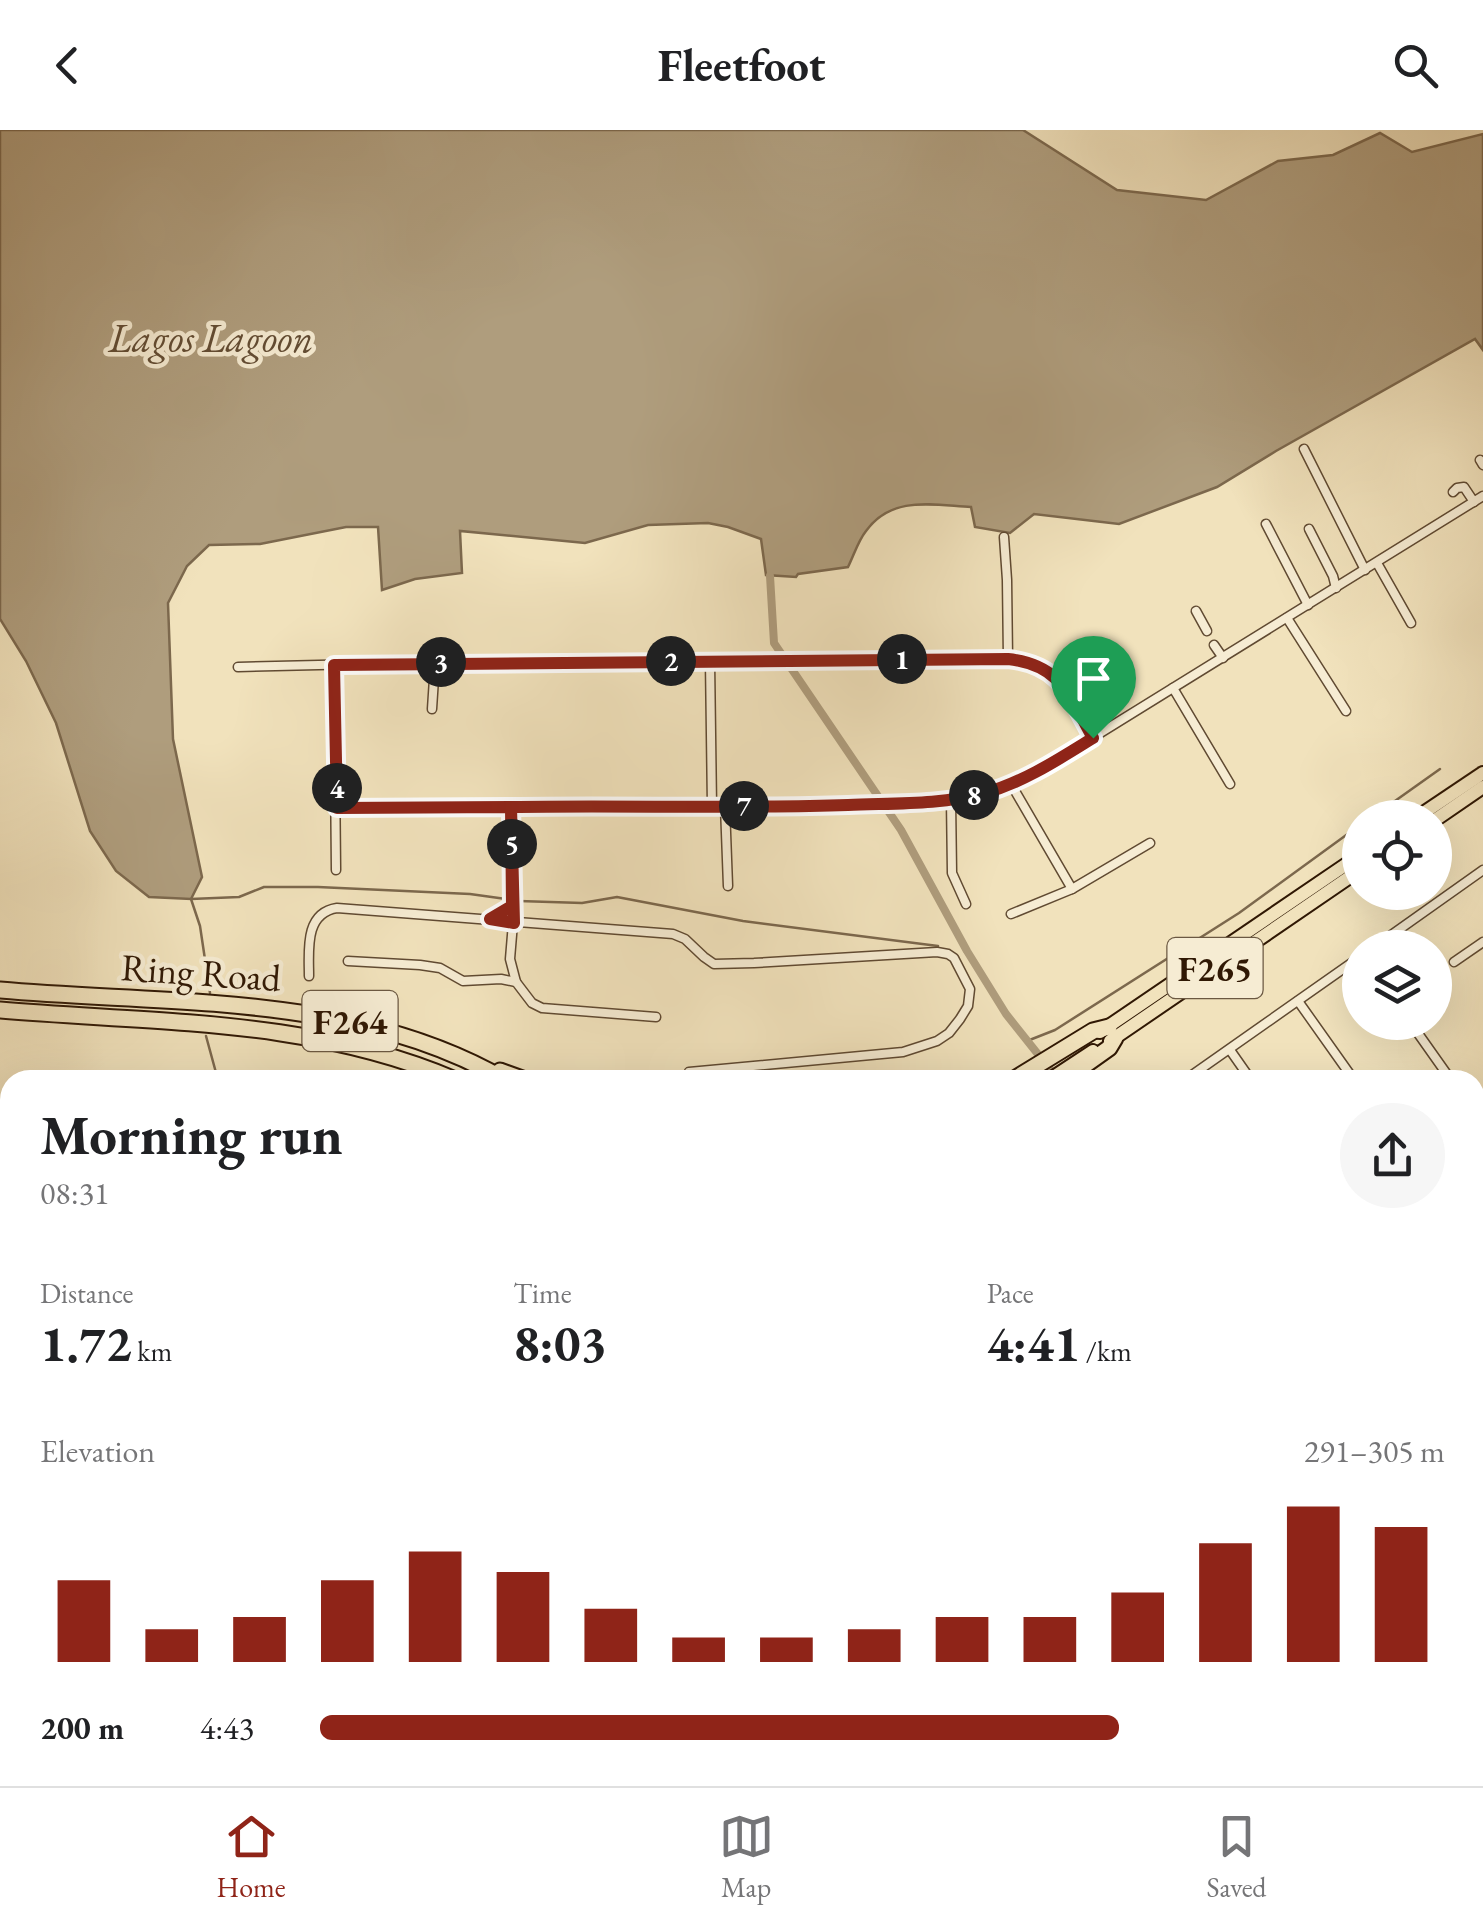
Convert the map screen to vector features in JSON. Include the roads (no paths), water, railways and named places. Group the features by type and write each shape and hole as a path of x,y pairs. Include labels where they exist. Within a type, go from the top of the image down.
{"highway":[{"name":"Ring Road","path":"0,990 280,1010 354,1022 413,1039 487,1070"},
{"name":"Ring Road","path":"0,1010 221,1026 318,1038 373,1050 431,1070"},
{"name":"F265","path":"1067,1065 1093,1031 1112,1032"},
{"path":"1067,1065 1109,1048 1112,1032"},
{"path":"472,1062 496,1070"}],"main road":[{"path":"1443,800 1483,773"},
{"path":"1452,809 1483,788"},
{"name":"F265","path":"1112,1032 1342,868"},
{"name":"F265","path":"1112,1032 1342,882"}],"street":[{"path":"1304,450 1365,570"},
{"path":"337,808 877,804 951,800 1011,784 1093,738 1479,499 1464,487 1453,492"},
{"path":"1266,524 1308,605"},
{"path":"1310,529 1336,588"},
{"path":"1004,537 1008,659"},
{"path":"1376,563 1411,623"},
{"path":"1196,611 1207,631"},
{"path":"1287,618 1346,711"},
{"path":"1214,645 1222,658"},
{"path":"238,668 435,662 1024,660 1050,672 1061,683 1093,738"},
{"path":"710,661 712,806"},
{"path":"432,709 435,662"},
{"path":"334,665 336,870"},
{"path":"1174,688 1230,784"},
{"path":"1011,784 1072,889"},
{"path":"951,800 952,873 966,904"},
{"path":"725,806 728,886"},
{"path":"501,979 510,959 514,923 511,807"},
{"path":"1010,914 1072,889 1150,843"},
{"path":"1400,930 1482,874"},
{"path":"490,919 512,906"},
{"path":"309,976 309,942 315,921 327,910 337,908 673,934 714,964 937,952 954,958 970,989 968,1006 950,1033 920,1048 713,1070"},
{"path":"1454,962 1483,942"},
{"path":"510,959 516,982 532,1003 542,1008 656,1016"},
{"path":"348,961 440,968 462,981 516,982"},
{"path":"1200,1070 1342,970"},
{"path":"1298,1001 1347,1070"},
{"path":"1423,1040 1444,1070"},
{"path":"1230,1050 1244,1070"}],"water":[{"name":"Lagos Lagoon","path":"0,130 1023,130 1117,190 1206,200 1278,161 1333,155 1380,133 1412,152 1483,134 1483,350 1475,339 1217,487 1119,524 1034,514 1010,533 975,527 971,507 901,507 876,520 863,535 848,567 796,577 766,575 761,539 708,523 648,525 585,543 460,531 462,573 415,579 382,590 378,527 346,527 260,544 209,545 187,566 168,603 173,739 202,877 191,899 149,897 116,871 90,831 56,723 0,619"}],"waterway":[{"path":"770,576 774,643 901,830 1006,1014 1050,1070"},
{"path":"1396,800 1440,769"},
{"path":"1027,1041 1055,1030 1239,913 1342,838"},
{"path":"210,993 200,926 191,899 239,897 264,887 470,894 506,899"},
{"path":"519,901 582,903 617,897 743,921 938,946"},
{"path":"206,1036 215,1070"}]}
